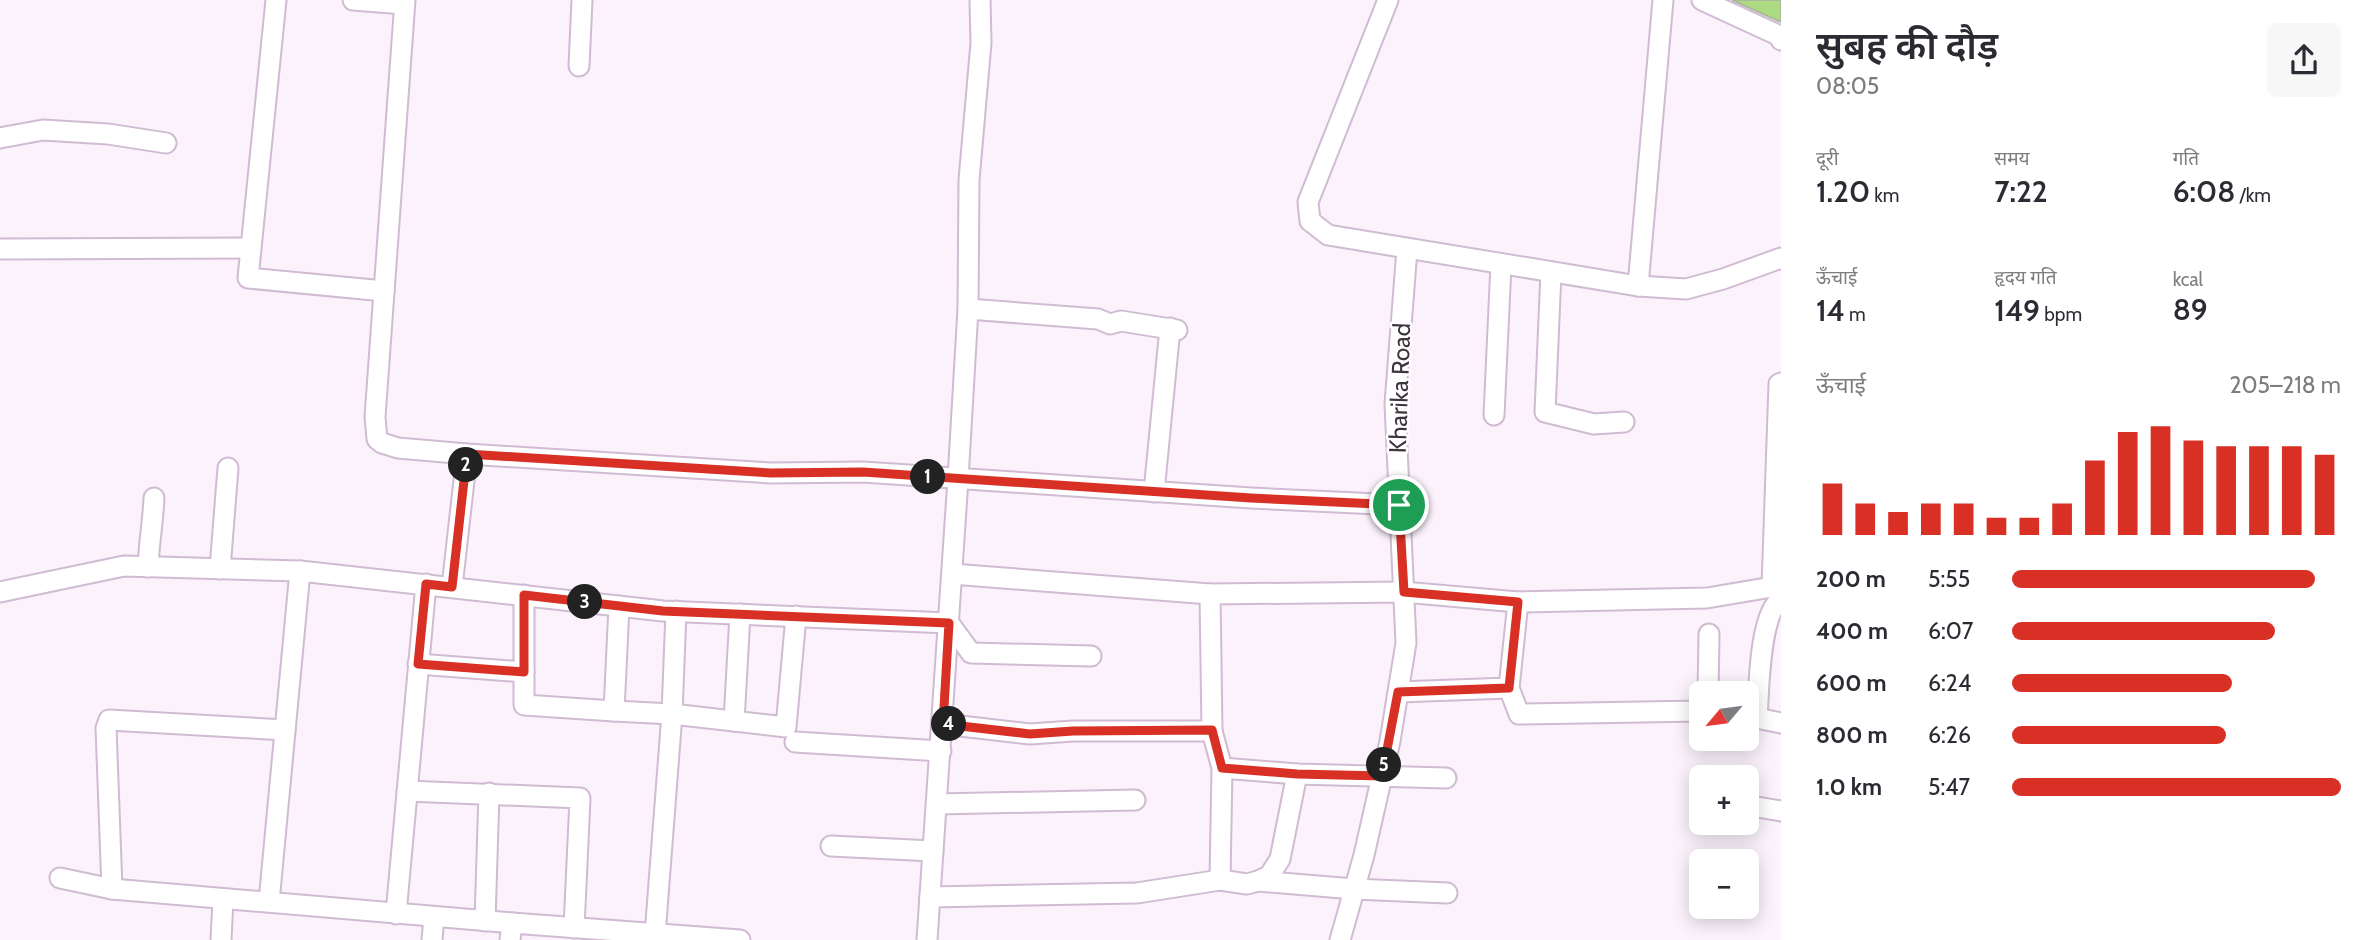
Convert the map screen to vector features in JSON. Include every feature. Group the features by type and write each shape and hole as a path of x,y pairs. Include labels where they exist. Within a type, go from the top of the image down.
{"street":[{"path":"276,0 248,278 384,291"},
{"path":"353,0 405,2 375,417 377,439 383,443 398,448 467,454 771,473 863,472 1399,505"},
{"path":"579,66 582,0"},
{"path":"927,940 968,309 969,180 981,44 980,0"},
{"path":"1388,0 1308,202 1310,221 1328,235 1638,286 1686,289 1781,258"},
{"path":"1638,286 1663,0"},
{"path":"1702,0 1780,36 1781,40"},
{"path":"0,138 43,130 108,134 166,143"},
{"path":"0,249 251,248"},
{"name":"Kharika Road","path":"1340,940 1382,776 1406,643 1395,404 1407,249"},
{"path":"1494,415 1501,264"},
{"path":"1551,272 1545,412 1594,424 1624,422"},
{"path":"968,309 1098,319 1110,324 1121,321 1174,329 1154,492"},
{"path":"952,574 1210,594 1404,592 1518,602 1707,598 1772,587 1781,383"},
{"path":"452,587 467,454"},
{"path":"220,569 228,468"},
{"path":"148,567 154,498"},
{"path":"0,592 124,566 300,571 676,611 949,623"},
{"path":"269,902 300,571"},
{"path":"396,914 426,584"},
{"path":"1210,594 1212,730 1222,768 1220,880"},
{"path":"524,595 524,705 672,713 786,727 796,617"},
{"path":"1757,681 1766,623 1775,603 1781,599"},
{"path":"1518,602 1509,688 1519,714 1689,711"},
{"path":"614,711 619,606"},
{"path":"655,935 672,713 676,611"},
{"path":"734,721 740,614"},
{"path":"949,623 971,653 1091,656"},
{"path":"1708,681 1709,634"},
{"path":"418,664 524,672"},
{"path":"1398,692 1509,688"},
{"path":"1759,718 1781,723"},
{"path":"112,890 106,728 109,720 285,730"},
{"path":"943,724 1030,734 1212,730"},
{"path":"795,742 941,751"},
{"path":"1222,768 1297,774 1446,778"},
{"path":"930,897 1137,893 1220,880 1247,884 1258,881 1269,876 1280,859 1297,774"},
{"path":"407,791 580,798 574,928"},
{"path":"485,921 489,793"},
{"path":"937,804 1135,800"},
{"path":"1759,807 1781,811"},
{"path":"831,846 933,851"},
{"path":"60,878 112,890 485,921 511,932 574,928 683,938 740,940"},
{"path":"1258,881 1447,893"},
{"path":"221,940 223,899"},
{"path":"432,940 434,918"}],"building":[{"path":"1732,0 1781,0 1781,22"}],"route":[{"path":"467,454 771,473 863,472 1251,498 1399,505 1404,592 1518,602 1509,688 1398,692 1382,776 1297,774 1222,768 1212,730 1030,734 943,724 949,623 663,611 524,595 524,672 418,664 426,584 452,587 467,454"}]}
